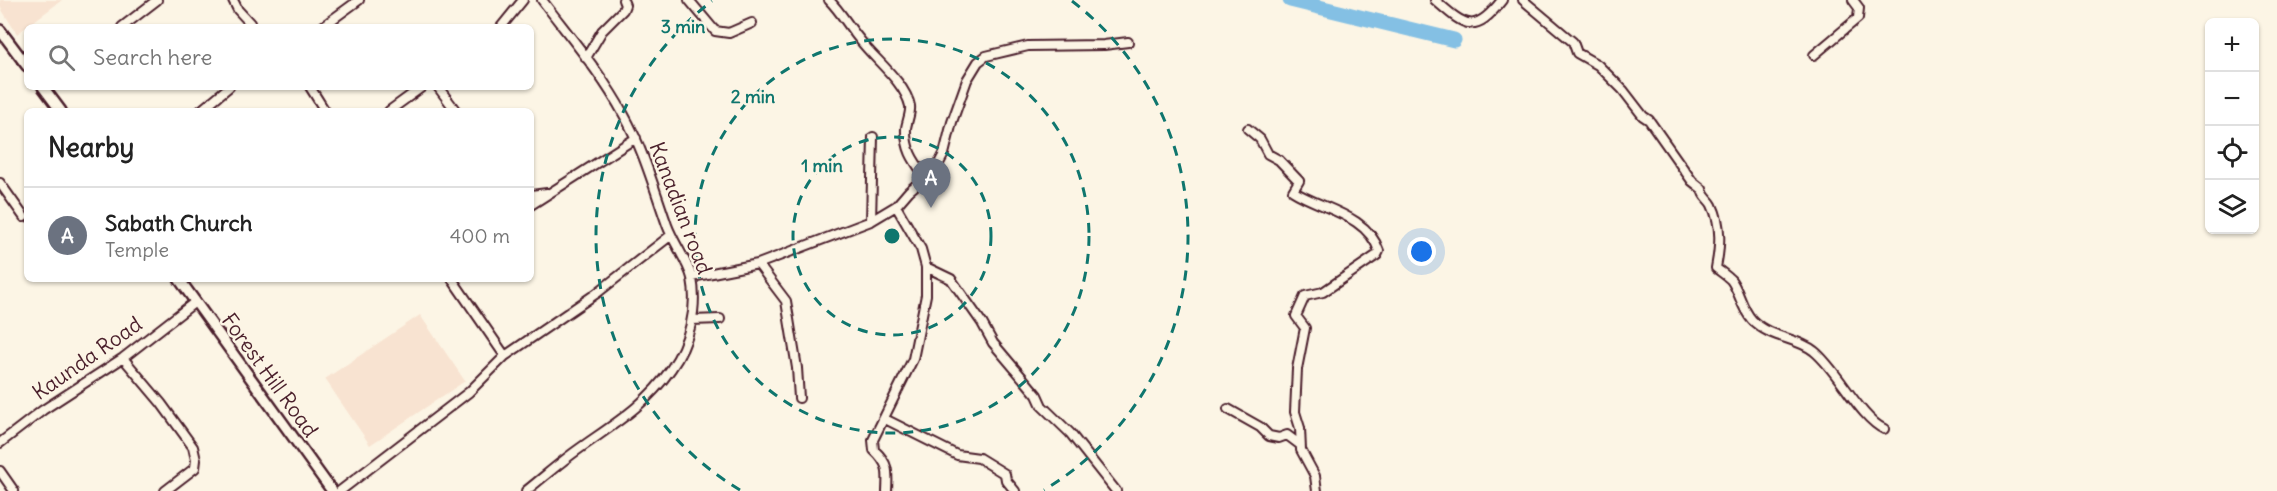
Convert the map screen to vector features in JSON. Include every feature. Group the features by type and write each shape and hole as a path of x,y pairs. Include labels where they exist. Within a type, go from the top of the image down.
{"street":[{"path":"126,24 158,0"},
{"path":"233,0 238,10 250,23"},
{"path":"326,24 359,0"},
{"path":"503,24 523,0"},
{"name":"Kanadian road","path":"526,491 572,454 637,408 672,368 689,335 692,320 692,277 670,236 636,138 610,90 542,0"},
{"path":"586,58 602,31 623,10 625,5 623,0"},
{"path":"689,0 715,31 729,33 752,23"},
{"path":"829,0 908,100 910,110 907,139 911,157 926,178"},
{"path":"1435,0 1461,22 1469,24 1489,17 1503,0"},
{"path":"1522,0 1573,42 1577,53 1598,65 1610,77 1649,120 1692,181 1702,189 1703,195 1712,203 1721,243 1716,268 1732,281 1748,315 1772,334 1814,351 1838,377 1862,409 1884,429"},
{"path":"1814,55 1858,18 1858,8 1853,0"},
{"path":"0,30 24,62"},
{"path":"692,277 758,264 871,221 896,206 909,191 937,167 944,154 963,88 974,67 982,59 994,53 1028,46 1104,45 1128,42"},
{"path":"46,90 59,108"},
{"path":"204,108 225,90"},
{"path":"312,90 324,108"},
{"path":"393,108 418,90"},
{"path":"440,90 454,108"},
{"path":"1248,129 1260,139 1268,154 1279,160 1299,181 1293,191 1360,223 1376,243 1379,251 1323,292 1305,296 1297,310 1296,316 1305,328 1297,369 1295,406 1300,428 1299,444 1305,460 1316,476 1317,491"},
{"path":"871,221 873,137"},
{"path":"534,203 636,138"},
{"path":"0,183 24,217"},
{"path":"534,195 551,192"},
{"path":"887,491 888,470 883,459 873,450 876,432 885,419 913,359 926,295 926,267 921,249 896,206"},
{"path":"340,491 469,392 505,356 597,293 670,236"},
{"path":"758,264 786,300 799,398"},
{"path":"926,267 951,279 993,343 1037,396 1042,406 1070,433 1116,491"},
{"name":"Forest Hill Road","path":"181,282 332,491"},
{"path":"454,282 505,356"},
{"name":"Kaunda Road","path":"2,438 123,358 195,302"},
{"path":"692,320 720,319"},
{"path":"123,358 161,403 193,447 195,468 165,491"},
{"path":"1228,409 1260,427 1269,436 1279,438 1287,435 1299,444"},
{"path":"885,419 957,455 979,458 1005,474 1006,480 1016,491"},
{"path":"0,471 14,491"}],"shaded area":[{"path":"0,0 62,0 30,24 24,24 24,29 17,34 0,7"},
{"path":"420,315 465,381 370,445 325,379"}],"waterway":[{"path":"1290,0 1454,40"}],"place":[{"name":"Sabath Church","path":"931,208"}]}
